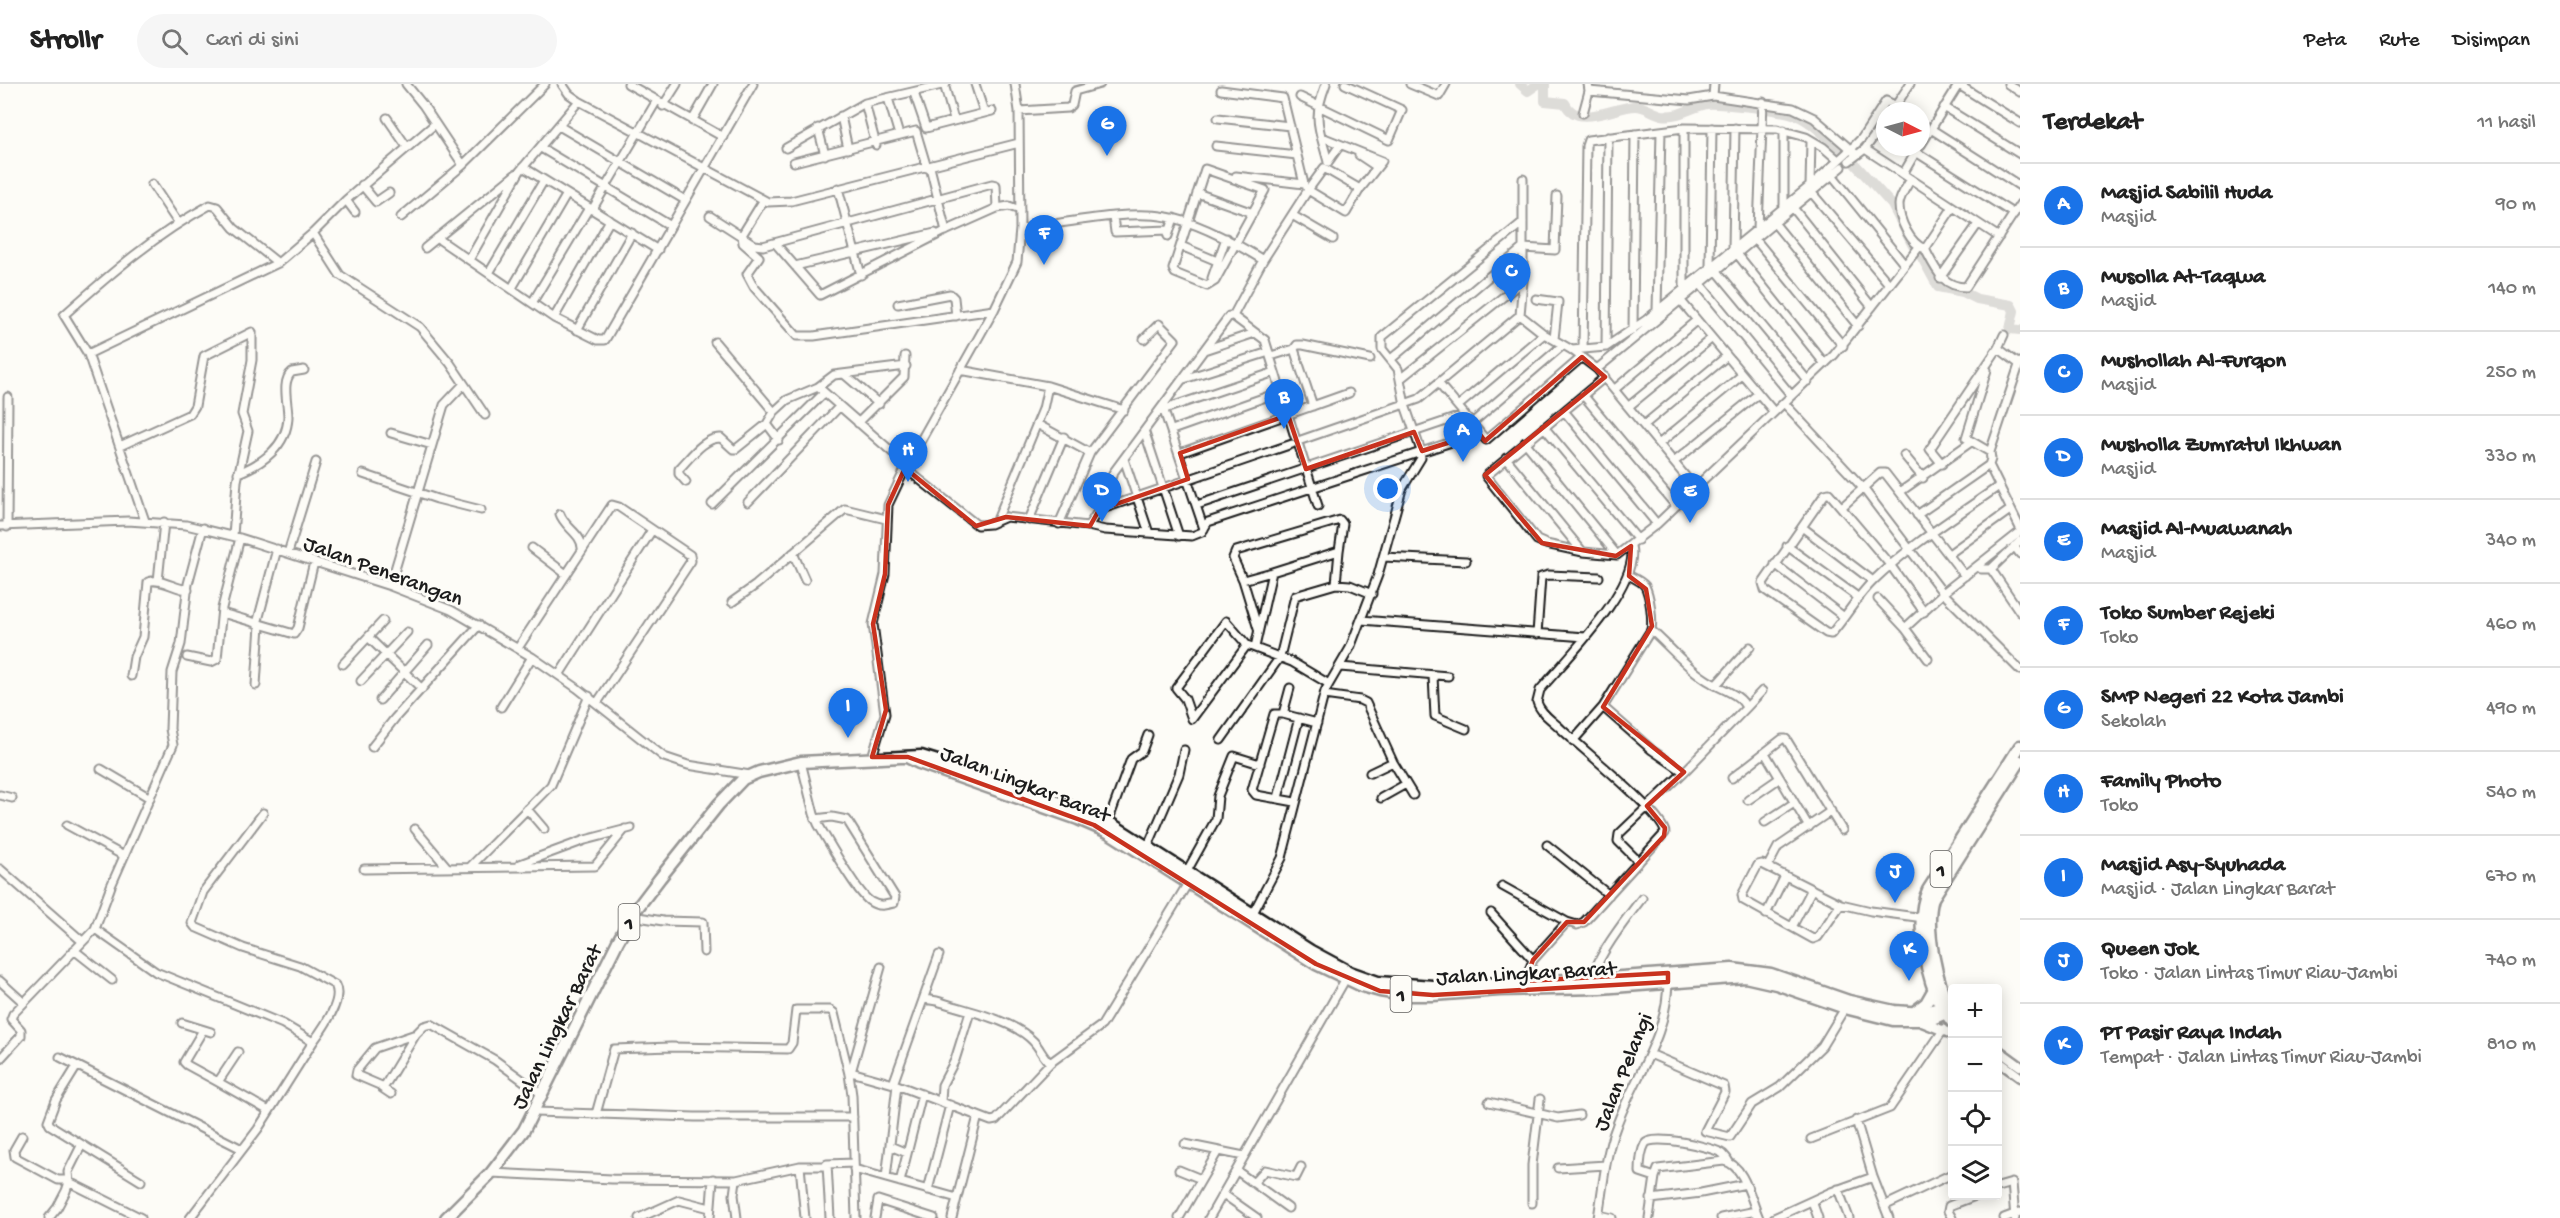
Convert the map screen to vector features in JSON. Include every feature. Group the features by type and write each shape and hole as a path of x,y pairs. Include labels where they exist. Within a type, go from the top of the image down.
{"highway":[{"name":"1","path":"1981,814 2020,746"},
{"name":"Jalan Lingkar Barat","path":"446,1218 491,1173 514,1145 535,1112 632,916 719,804 736,785 750,775 777,766 801,762 921,756 1078,809 1108,822 1187,871 1223,900 1316,964 1345,980 1380,992 1433,995 1499,990 1600,988 1732,969 1757,971 1789,979 1873,1007 1913,1013 1948,1010"},
{"name":"Jalan Lingkar Barat","path":"908,757 919,763 1094,825 1145,854 1188,883 1223,900"},
{"name":"1","path":"1948,1010 1934,989 1922,936 1925,918 1924,901 1928,890 2020,761"},
{"name":"Jalan Lingkar Barat","path":"1234,907 1253,913 1341,967 1378,982 1433,986 1593,979 1757,979 1845,1008 1893,1020 1921,1021 1948,1010"},
{"name":"1","path":"1925,918 1948,1010"},
{"path":"1913,1013 1926,1002 1934,989"}],"main road":[{"path":"1921,1021 1948,1031"},
{"path":"2002,1053 2020,1066"},
{"path":"2002,1064 2020,1077"}],"street":[{"path":"406,84 463,165"},
{"path":"401,217 463,165 545,84"},
{"path":"562,84 569,94 579,101 705,166 763,201 786,201 1019,143"},
{"path":"628,84 663,106 723,137"},
{"path":"663,106 677,84"},
{"path":"692,121 713,84"},
{"path":"437,237 554,318 598,340 607,339 753,84"},
{"path":"786,148 865,103 945,84 954,120"},
{"path":"975,84 984,112"},
{"path":"872,757 886,710 873,624 885,574 888,505 906,466 994,310 1017,262 1020,229 1019,111 1015,84"},
{"path":"1019,111 1068,108 1072,105 1075,91 1100,84"},
{"path":"1326,84 1318,105 1317,118 1326,165 1360,189"},
{"path":"1300,97 1389,140 1402,110 1346,84"},
{"path":"1410,84 1439,96 1446,84"},
{"path":"1713,96 1714,84"},
{"path":"1898,102 1910,84"},
{"path":"2008,84 2020,92"},
{"path":"2020,123 1959,85 1931,129 2020,186"},
{"path":"1583,113 1589,88 1689,100 1713,96 1762,107 1804,111 1857,155"},
{"path":"1221,90 1283,98 1306,187"},
{"path":"914,93 925,128 992,111"},
{"path":"888,98 899,135"},
{"path":"425,248 522,169 579,101"},
{"path":"532,303 656,102"},
{"path":"865,103 876,143"},
{"path":"1758,228 1762,107"},
{"path":"1944,107 2020,154"},
{"path":"841,116 848,149"},
{"path":"1597,369 1718,272 1758,228 1784,206 1833,176 1876,116"},
{"path":"387,118 407,147"},
{"path":"1218,118 1290,126"},
{"path":"88,354 278,263 313,233 362,185 435,124"},
{"path":"559,126 685,200"},
{"path":"818,128 825,155"},
{"path":"1582,353 1586,146 1592,138 1684,128 1784,130 1811,140 1840,164"},
{"path":"1684,128 1684,288"},
{"path":"1710,267 1712,128"},
{"path":"1735,128 1735,252 1825,364"},
{"path":"1784,130 1784,206"},
{"path":"1657,310 1661,131"},
{"path":"794,162 918,132 938,197 945,231"},
{"path":"1633,330 1635,134"},
{"path":"1850,161 1865,149 1876,134"},
{"path":"1210,286 1174,272 1180,246 1205,170 1306,187 1346,213 1360,189 1382,160 1322,137"},
{"path":"1606,347 1608,137"},
{"path":"1811,140 1811,190 1889,284"},
{"path":"1233,316 1306,187 1340,145"},
{"path":"1216,146 1297,155"},
{"path":"541,148 671,226"},
{"path":"1865,149 1999,237"},
{"path":"1903,174 1914,156"},
{"path":"1930,156 2014,214"},
{"path":"1438,384 1487,440 1582,353 1606,347 1633,330 1710,267 1756,240 1794,209 1840,164"},
{"path":"522,169 544,180 658,250"},
{"path":"470,260 522,169"},
{"path":"1210,286 1237,243 1265,190 1222,174"},
{"path":"1833,176 1904,264"},
{"path":"1099,510 1419,399 1520,315 1524,248 1523,179"},
{"path":"1911,179 1898,203 1901,219 1940,278 1953,285 1966,286 2020,204"},
{"path":"489,273 544,180"},
{"path":"152,184 178,223"},
{"path":"710,216 757,246 994,184 997,208"},
{"path":"362,185 375,202 389,193"},
{"path":"838,188 861,275"},
{"path":"1197,193 1253,213"},
{"path":"512,288 567,194"},
{"path":"1391,359 1524,248 1555,249 1557,196"},
{"path":"346,200 355,213"},
{"path":"763,201 742,235 743,243 759,256 747,272 753,284 799,336 994,310"},
{"path":"145,521 88,354 64,315 119,267 178,223 210,205 215,205 234,228 278,263"},
{"path":"775,243 820,295 945,231 997,208 1009,206 1020,210"},
{"path":"1605,377 1486,476 1537,540 1583,552 1617,555 1657,524 1843,346 1904,264 1922,248 1953,207"},
{"path":"1794,209 1872,307"},
{"path":"1292,215 1333,239"},
{"path":"1020,229 1113,217 1160,216 1226,238 1263,260"},
{"path":"1113,217 1113,230 1116,232 1168,233 1174,219"},
{"path":"554,318 610,220"},
{"path":"1253,913 1282,858 1324,695 1340,667 1372,594 1402,489 1418,464 1421,453 1405,405 1398,369 1381,348 1384,334 1523,222"},
{"path":"1775,224 1858,326"},
{"path":"1940,278 1978,224"},
{"path":"795,266 945,231"},
{"path":"313,233 340,274 420,327 450,363 485,415"},
{"path":"577,330 632,233"},
{"path":"1210,286 1226,238"},
{"path":"1756,240 1843,346"},
{"path":"1180,246 1218,261"},
{"path":"1718,272 1808,381"},
{"path":"1400,379 1523,281"},
{"path":"1701,285 1791,395"},
{"path":"898,304 950,294 954,298 956,316"},
{"path":"1536,299 1558,302 1554,339"},
{"path":"1681,301 1774,412"},
{"path":"1520,315 1544,334 1582,353 1605,377 1695,488"},
{"path":"1088,526 1099,510 1112,477 1124,459 1164,409 1226,317 1233,316 1265,340 1318,506"},
{"path":"1615,389 1697,321"},
{"path":"1059,524 1090,453 1175,340 1159,324 1144,339"},
{"path":"120,446 190,414 195,406 204,356 252,332 252,360 242,414 248,433 238,473 236,537 222,613 218,659 211,662 188,657"},
{"path":"1204,350 1255,333"},
{"path":"1458,406 1544,334"},
{"path":"1942,464 1930,450 1989,362 2004,335"},
{"path":"1629,406 1712,338"},
{"path":"715,342 774,412"},
{"path":"1184,379 1294,349 1297,345 1370,359"},
{"path":"1471,424 1563,345"},
{"path":"1917,515 1989,465 1990,452 2020,363 1998,348"},
{"path":"1294,349 1313,406"},
{"path":"858,423 904,377 905,356"},
{"path":"1644,425 1727,356"},
{"path":"1989,362 1966,436 1971,442 1990,452"},
{"path":"686,482 679,469 713,438 721,438 736,449 767,424 774,412 790,398 818,387 831,376 906,366"},
{"path":"238,473 256,467 276,448 287,422 287,380 292,372 304,370"},
{"path":"960,370 1048,386 1124,410"},
{"path":"1164,409 1275,372"},
{"path":"844,374 879,404"},
{"path":"1660,443 1742,375"},
{"path":"390,585 446,401 463,385"},
{"path":"997,520 1045,403 1048,386"},
{"path":"818,387 973,524 980,526 1006,517 1105,530 1192,536 1204,530 1208,522 1479,433"},
{"path":"1172,430 1280,392"},
{"path":"712,504 824,393"},
{"path":"1180,453 1349,393"},
{"path":"1674,462 1758,394"},
{"path":"1583,395 1676,506"},
{"path":"4,526 8,397"},
{"path":"1784,403 1863,488 1944,593 2019,666"},
{"path":"748,502 839,407"},
{"path":"1164,409 1204,530"},
{"path":"1564,411 1657,524"},
{"path":"1197,505 1464,415"},
{"path":"767,424 779,440"},
{"path":"1037,424 1090,453"},
{"path":"1502,886 1567,922 1575,925 1581,924 1665,831 1647,806 1573,741 1538,705 1537,698 1540,690 1603,614 1628,575 1634,543 1544,427"},
{"path":"391,433 432,445"},
{"path":"1145,433 1179,536"},
{"path":"1029,520 1064,437"},
{"path":"1525,442 1617,555"},
{"path":"1900,492 1971,442"},
{"path":"1904,455 1923,478"},
{"path":"1506,458 1583,552"},
{"path":"1124,459 1149,533"},
{"path":"288,553 316,462"},
{"path":"1905,628 2020,530 1989,465"},
{"path":"1842,507 1882,472 1933,533 1965,576"},
{"path":"363,474 418,493 481,510"},
{"path":"1924,612 1891,566 1831,494 1827,493 1787,546 1763,583 1765,590 1828,634 1832,633 1873,580 1891,566 1910,549 1999,486"},
{"path":"518,648 612,505 619,507 690,555 692,559 597,703"},
{"path":"732,602 844,508 886,519"},
{"path":"1949,554 2010,510"},
{"path":"561,514 562,520 581,541 582,549"},
{"path":"1258,630 1243,580 1233,558 1236,551 1340,520 1343,524 1336,584"},
{"path":"158,581 164,522"},
{"name":"Jalan Penerangan","path":"4,526 164,522 203,528 236,537 390,585 435,602 518,648 589,696 664,758 688,765 750,775"},
{"path":"1802,527 1873,580"},
{"path":"0,1059 21,1036 21,1030 12,1021 11,1016 95,929 173,745 170,729 172,672 183,635 188,590 203,528"},
{"path":"559,675 652,530"},
{"path":"1978,566 1981,569 1991,569 2017,543"},
{"path":"2017,543 2020,554"},
{"path":"1787,546 1858,598"},
{"path":"532,548 566,574"},
{"path":"256,686 259,624 277,549"},
{"path":"1243,580 1339,551"},
{"path":"793,553 805,580"},
{"path":"1383,557 1466,561"},
{"path":"222,613 290,634 296,633 315,562"},
{"path":"1775,564 1844,617"},
{"path":"1991,569 2020,612"},
{"path":"1272,572 1258,630 1251,646 1192,719 1185,699 1176,688 1224,622 1230,623 1251,646 1300,665 1329,684"},
{"path":"1537,634 1541,577 1548,575 1599,577"},
{"path":"1573,741 1603,707 1651,630 1652,622 1646,589 1642,583 1628,575"},
{"path":"131,676 134,657 143,640 147,584 152,580 188,590"},
{"path":"1221,740 1280,657 1294,597 1336,584 1350,585 1372,594"},
{"path":"1878,600 1905,628 1928,660"},
{"path":"1361,620 1585,637"},
{"path":"344,664 383,621"},
{"path":"372,747 478,626"},
{"path":"1651,630 1716,686 1727,690 1744,703 1746,708"},
{"path":"361,681 407,632"},
{"path":"368,637 422,689"},
{"path":"380,700 428,645"},
{"path":"1716,686 1750,647"},
{"path":"501,707 532,657"},
{"path":"1340,667 1448,676"},
{"path":"1433,676 1435,716 1466,729"},
{"path":"1284,714 1290,688"},
{"path":"1639,862 1617,839 1618,834 1684,772 1762,691"},
{"path":"1324,695 1365,702 1393,762 1413,795"},
{"path":"471,866 551,785 589,696"},
{"path":"1603,707 1652,750 1684,772"},
{"path":"1295,802 1256,795 1253,792 1273,716 1277,713 1284,714 1317,723"},
{"path":"1278,798 1299,718"},
{"path":"1108,822 1131,759 1142,752 1148,735"},
{"path":"1732,778 1782,739 1787,740 1842,830"},
{"path":"1148,846 1179,774 1184,750"},
{"path":"1765,753 1809,826"},
{"path":"1187,871 1215,819 1218,796 1234,756 1260,764"},
{"path":"801,762 815,819 866,898 876,904 894,903 895,897 847,820 832,817 815,819"},
{"path":"1370,773 1393,762"},
{"path":"101,770 150,798"},
{"path":"1748,800 1780,778"},
{"path":"1381,798 1406,784"},
{"path":"0,795 12,798"},
{"path":"1765,822 1794,803"},
{"path":"527,809 544,829"},
{"path":"1768,866 1778,847 1831,811"},
{"path":"190,1218 269,1111 328,1021 338,993 335,985 300,966 243,948 195,927 192,923 203,892 263,813"},
{"path":"68,825 124,856"},
{"path":"415,829 447,867"},
{"path":"364,869 596,865 628,829 585,840 518,866"},
{"path":"1547,845 1609,895"},
{"path":"1841,904 1817,939 1811,939 1743,900 1742,895 1758,866 1762,864 1841,904 1871,911 1925,918"},
{"path":"0,869 82,941"},
{"path":"1766,914 1785,876"},
{"path":"850,1073 895,1085 990,1121 998,1119 1050,1063 1102,1025 1188,883"},
{"path":"1792,927 1812,889"},
{"path":"1593,979 1594,970 1619,927 1642,898"},
{"path":"1491,913 1533,960"},
{"path":"632,916 663,921 703,922 704,952"},
{"path":"1525,981 1533,960 1567,922"},
{"path":"95,929 156,972 283,1024 313,1042"},
{"path":"74,950 112,980"},
{"path":"886,1178 895,1085 939,955"},
{"path":"850,1073 881,967"},
{"name":"Jalan Pelangi","path":"1598,1216 1606,1165 1616,1127 1665,1016 1668,978"},
{"path":"1209,1218 1345,980"},
{"path":"0,981 23,1002"},
{"path":"924,999 1011,1026 1034,1041 1041,1054 1050,1063"},
{"path":"1650,1054 1724,1086 1725,1092 1705,1131 1730,1137 1752,1104 1780,1088 1822,1046 1845,1008"},
{"path":"596,1114 614,1048 788,1049 792,1043 795,1013 799,1010 833,1012 850,1073 856,1218"},
{"path":"941,1102 942,1085 955,1060 970,1012"},
{"path":"182,1023 212,1032"},
{"path":"382,1088 416,1034 423,1026 434,1025 495,1060 543,1095"},
{"path":"1811,1139 1890,1108 1944,1029"},
{"path":"203,1030 184,1062 269,1111"},
{"path":"391,1094 356,1075 357,1070 375,1048 416,1034"},
{"path":"219,1082 238,1052"},
{"path":"60,1057 242,1149"},
{"path":"77,1066 56,1101 48,1121 50,1125 141,1181"},
{"path":"900,1182 922,1095"},
{"path":"1532,1203 1532,1165 1539,1099"},
{"path":"1490,1102 1537,1111 1558,1118 1579,1115"},
{"path":"928,1190 950,1105"},
{"path":"535,1112 853,1118"},
{"path":"952,1218 978,1116"},
{"path":"1856,1120 1873,1177 1889,1218"},
{"path":"22,1136 14,1150 15,1157 58,1180 69,1181 141,1218"},
{"path":"1655,1177 1640,1172 1644,1144 1648,1141 1671,1140 1720,1153 1746,1184 1757,1215 1721,1218"},
{"path":"1185,1144 1244,1156"},
{"path":"49,1218 59,1206 69,1181 68,1172 81,1146"},
{"path":"890,1146 907,1153"},
{"path":"1179,1218 1218,1151"},
{"path":"1649,1218 1655,1177 1660,1168 1729,1162"},
{"path":"491,1173 612,1179 736,1180 800,1166 827,1166 830,1163 854,1166 886,1178 957,1198"},
{"path":"1558,1168 1606,1165"},
{"path":"800,1166 806,1218"},
{"path":"827,1166 830,1218"},
{"path":"1253,1183 1265,1170 1296,1177 1301,1167"},
{"path":"1179,1170 1201,1179"},
{"path":"1237,1171 1288,1208"},
{"path":"1884,1206 1948,1176"},
{"path":"1774,1218 1838,1189 1873,1177"},
{"path":"710,1218 713,1179"},
{"path":"736,1180 734,1195 737,1218"},
{"path":"1652,1199 1746,1184"},
{"path":"2002,1186 2012,1184 2016,1215 2004,1218"},
{"path":"1838,1189 1849,1218"},
{"path":"1223,1194 1257,1218"},
{"path":"639,1218 679,1200 710,1208"},
{"path":"875,1218 878,1200 934,1218"},
{"path":"1952,1218 1948,1211 1949,1206 1965,1200"},
{"path":"1812,1201 1818,1218"},
{"path":"1598,1216 1612,1218"}],"highlighted area":[{"path":"1582,357 1605,377 1485,475 1542,543 1616,556 1631,546 1629,576 1646,589 1652,626 1603,707 1684,772 1647,806 1665,828 1664,836 1584,922 1567,922 1533,960 1525,981 1668,973 1668,982 1433,995 1380,991 1316,964 1094,825 908,757 872,757 886,710 873,624 885,574 888,505 905,468 976,526 1006,517 1090,526 1099,510 1188,479 1180,453 1288,415 1306,469 1414,432 1422,451 1479,433 1485,441"}],"waterway":[{"path":"1520,84 1528,91 1538,84"},
{"path":"1545,84 1545,101 1565,103 1571,111 1578,115 1597,115 1636,106 1668,116 1706,104 1789,113 1810,123 1841,150"},
{"path":"1855,164 1892,205 1914,248"},
{"path":"1919,252 1938,287 1963,292 1977,299 2011,305 2014,311 2010,329 2020,330"}],"place":[{"name":"SMP Negeri 22 Kota Jambi","path":"1107,156"},
{"name":"Toko Sumber Rejeki","path":"1044,265"},
{"name":"Mushollah Al-Furqon","path":"1511,303"},
{"name":"Musolla At-Taqwa","path":"1284,429"},
{"name":"Masjid Sabilil Huda","path":"1463,462"},
{"name":"Family Photo","path":"908,482"},
{"name":"Musholla Zumratul Ikhwan","path":"1102,522"},
{"name":"Masjid Al-Muawanah","path":"1690,523"},
{"name":"Masjid Asy-Syuhada","path":"848,738"},
{"name":"Queen Jok","path":"1895,903"},
{"name":"PT Pasir Raya Indah","path":"1909,981"}]}
